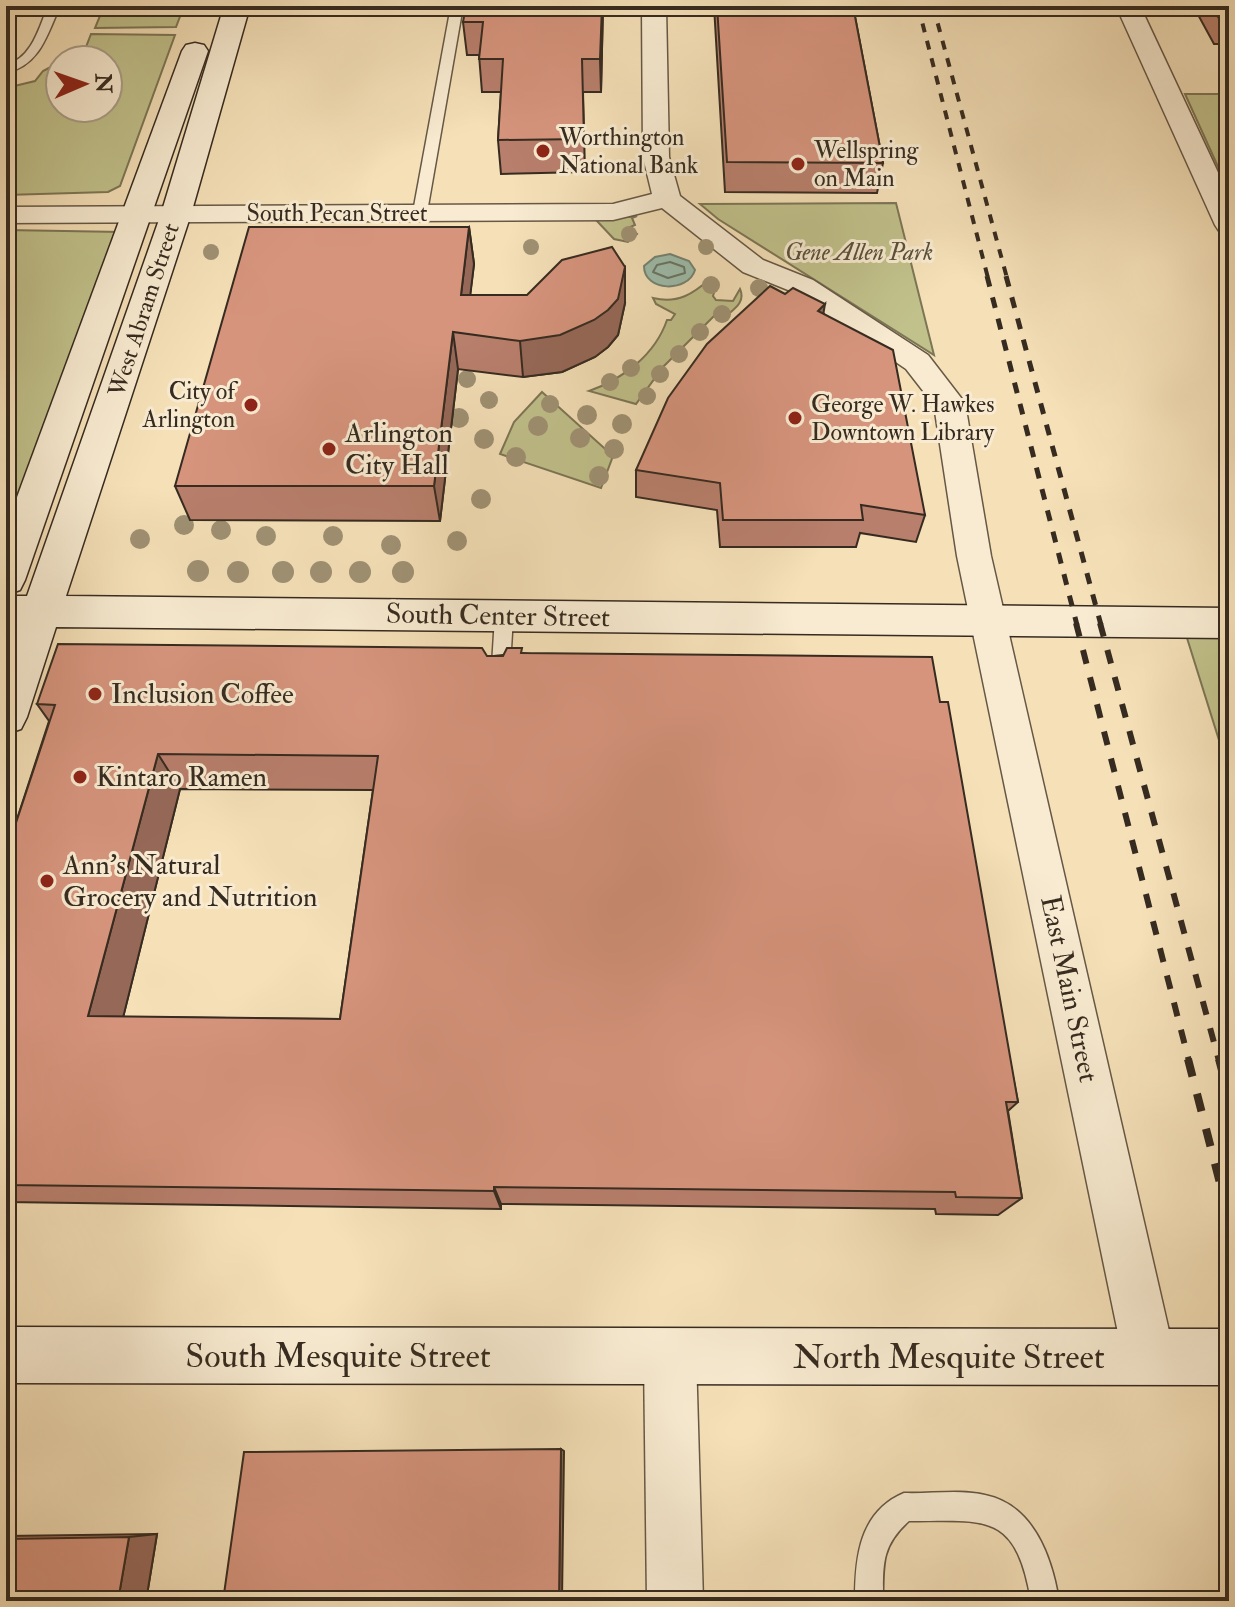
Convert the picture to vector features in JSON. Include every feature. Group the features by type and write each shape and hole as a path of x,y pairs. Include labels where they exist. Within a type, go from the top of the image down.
{"main road":[{"name":"West Abram Street","path":"6,580 211,6"},
{"name":"West Abram Street","path":"6,717 24,611 176,214 237,6"},
{"name":"South Center Street","path":"24,611 1229,623"},
{"name":"South Mesquite Street","path":"6,1355 670,1356"},
{"name":"North Mesquite Street","path":"670,1356 1229,1357"}],"street":[{"path":"654,6 656,157 667,199"},
{"path":"1128,6 1229,225"},
{"name":"South Pecan Street","path":"6,215 613,212 667,199"},
{"name":"East Main Street","path":"667,199 753,266 803,286 917,362 949,403 974,556 1149,1357"},
{"path":"670,1356 675,1601"}],"lane":[{"path":"6,69 16,68 28,61 54,6"},
{"path":"420,212 457,6"},
{"path":"500,686 504,617"},
{"path":"869,1601 869,1564 879,1529 904,1507 989,1509 1019,1530 1041,1571 1045,1601"}],"green space":[{"path":"104,6 184,6 176,27 95,28"},
{"path":"91,34 175,35 120,186 108,192 6,195 6,88 35,81 44,70 44,124 124,124 124,44 87,44"},
{"path":"1185,94 1229,94 1229,191"},
{"name":"Gene Allen Park","path":"896,203 934,355 718,219 700,204"},
{"path":"637,216 632,218 635,225 630,227 637,234 628,242 614,239 596,220"},
{"path":"6,230 122,232 6,535"},
{"path":"711,278 717,283 713,296 716,300 733,301 740,289 740,301 725,317 717,313 663,367 636,404 589,391 614,380 636,364 655,344 667,320 675,314 656,304 653,298 678,299"},
{"path":"542,392 613,456 601,488 500,454 514,422"},
{"path":"1187,638 1229,638 1229,772"}],"water":[{"path":"670,254 689,261 695,270 684,283 658,285 646,275 644,266 655,257"}],"building":[{"path":"466,6 602,6 600,59 582,59 584,139 498,140 503,59 479,59 483,22 463,22"},
{"path":"717,6 853,6 883,163 727,162"},
{"path":"1212,6 1229,6 1229,24 1222,24"},
{"name":"Arlington City Hall","path":"249,227 469,227 461,295 527,295 562,260 612,247 625,267 618,299 608,310 594,320 560,335 520,341 453,332 434,486 175,486"},
{"path":"770,286 785,294 793,288 825,304 818,311 893,350 925,515 861,505 863,520 723,520 720,483 636,470 668,398 707,344"},
{"path":"58,644 482,648 487,656 503,656 507,648 522,648 521,653 932,657 940,702 948,702 1018,1102 1006,1102 1022,1198 956,1197 955,1192 494,1187 494,1191 6,1185 6,853 55,705 37,704","holes":["158,754 378,756 340,1019 88,1016"]},
{"path":"561,1449 559,1601 223,1601 244,1452"},
{"path":"129,1537 118,1601 6,1601 6,1539"}],"railway":[{"path":"918,6 988,278"},
{"path":"933,6 1007,278"},
{"path":"987,276 1077,625"},
{"path":"1006,276 1101,625"},
{"path":"1076,623 1189,1061"},
{"path":"1100,623 1219,1061"},
{"path":"1188,1059 1229,1218"},
{"path":"1219,1059 1229,1097"}],"place":[{"name":"Worthington National Bank","path":"543,151"},
{"name":"Wellspring on Main","path":"798,164"},
{"name":"City of Arlington","path":"251,405"},
{"name":"George W. Hawkes Downtown Library","path":"795,418"},
{"name":"Arlington City Hall","path":"329,449"},
{"name":"Inclusion Coffee","path":"95,694"},
{"name":"Kintaro Ramen","path":"80,777"},
{"name":"Ann's Natural Grocery and Nutrition","path":"47,881"}]}
